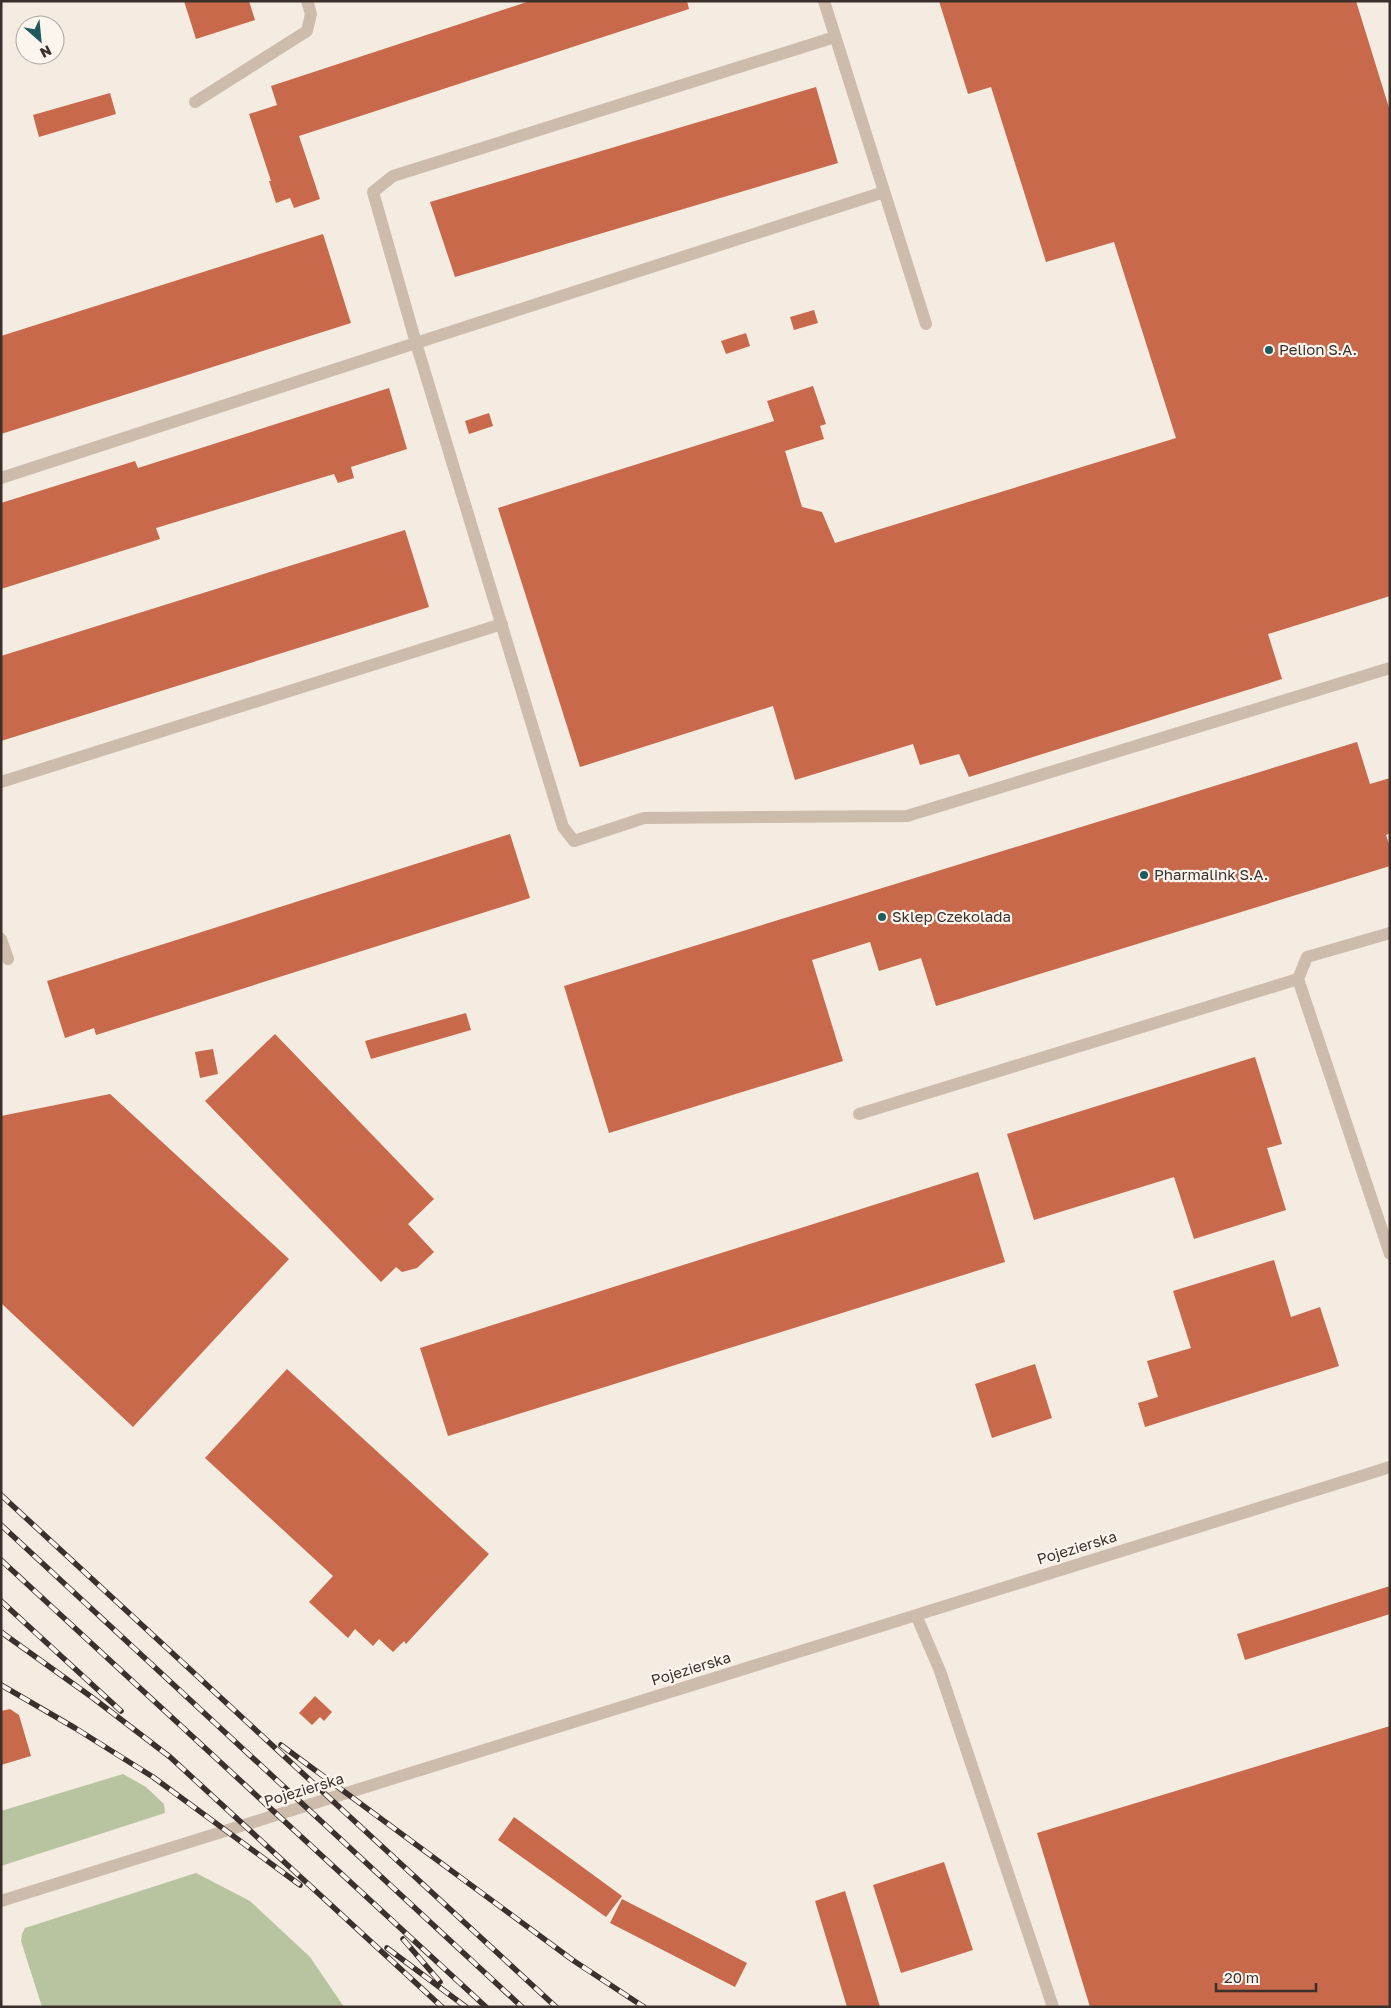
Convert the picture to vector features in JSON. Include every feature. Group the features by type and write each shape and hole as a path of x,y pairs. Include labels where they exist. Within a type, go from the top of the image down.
{"street":[{"path":"195,102 307,31 311,14 307,1"},
{"path":"824,1 926,324"},
{"path":"836,37 393,176 373,192 416,343 563,827 574,841 644,818 907,816 1390,668"},
{"path":"1,478 884,192"},
{"path":"1,782 502,624"},
{"path":"1390,934 1307,957 1298,978 1390,1254"},
{"path":"1,938 8,959"},
{"path":"859,1114 1298,978"},
{"name":"Pojezierska","path":"1,1902 1390,1468"},
{"path":"916,1616 940,1671 1053,2007"}],"green space":[{"path":"123,1774 146,1787 164,1804 165,1813 1,1866 1,1811"},
{"path":"196,1873 250,1901 310,1957 344,2007 42,2007 21,1941 25,1928"}],"building":[{"path":"184,1 249,1 255,20 196,39"},
{"path":"530,1 687,1 689,9 299,136 320,199 294,208 290,198 276,203 269,181 271,181 249,114 277,105 271,86"},
{"name":"Pelion S.A.","path":"939,1 1356,1 1390,111 1390,596 1268,634 1282,679 969,777 959,754 920,765 913,744 795,780 773,706 580,767 498,508 774,421 767,401 813,386 826,424 820,426 824,439 785,451 802,507 822,512 835,543 1176,438 1114,242 1046,262 991,87 968,94"},
{"path":"816,87 838,163 455,277 430,202"},
{"path":"110,93 116,114 39,137 33,115"},
{"path":"323,234 351,323 1,434 1,336"},
{"path":"814,310 818,323 794,330 790,317"},
{"path":"746,333 750,346 726,354 721,341"},
{"path":"389,388 407,449 351,467 354,478 338,483 334,474 156,528 160,539 1,589 1,503 135,461 138,468"},
{"path":"489,413 493,426 469,434 465,421"},
{"path":"405,530 429,607 1,741 1,656"},
{"path":"1357,742 1370,784 1390,778 1390,833 1386,835 1390,847 1390,866 936,1006 921,958 879,971 870,942 812,960 843,1061 609,1133 564,986"},
{"path":"510,834 530,898 96,1035 94,1028 65,1038 47,981"},
{"path":"466,1013 471,1030 371,1059 365,1041"},
{"path":"275,1034 434,1199 408,1224 434,1252 417,1268 402,1272 396,1267 381,1282 205,1101"},
{"path":"213,1049 218,1074 200,1078 195,1052"},
{"path":"1255,1057 1282,1144 1267,1148 1286,1210 1194,1239 1174,1177 1034,1220 1007,1134"},
{"path":"110,1094 289,1259 133,1427 1,1303 1,1116"},
{"path":"978,1172 1005,1262 448,1436 420,1348"},
{"path":"1274,1260 1291,1317 1320,1307 1339,1366 1145,1427 1138,1403 1158,1397 1147,1361 1191,1348 1173,1291"},
{"path":"1035,1364 1052,1418 992,1438 975,1384"},
{"path":"287,1369 489,1554 406,1644 404,1641 393,1652 379,1639 373,1646 355,1629 348,1638 309,1602 333,1576 205,1458"},
{"path":"1390,1586 1390,1614 1245,1660 1237,1634"},
{"path":"315,1696 332,1712 324,1721 320,1717 312,1725 299,1713"},
{"path":"10,1709 19,1715 31,1756 1,1765 1,1711"},
{"path":"1390,1726 1390,2007 1090,2007 1037,1833"},
{"path":"514,1817 622,1896 606,1917 498,1840"},
{"path":"944,1862 973,1950 901,1973 873,1885"},
{"path":"845,1891 880,2007 847,2007 815,1901"},
{"path":"622,1899 747,1963 735,1987 610,1923"}],"railway":[{"path":"1,1495 556,2007"},
{"path":"1,1525 522,2007"},
{"path":"1,1560 486,2007"},
{"path":"1,1601 121,1711"},
{"path":"1,1632 93,1698 170,1757 442,2007"},
{"path":"1,1685 75,1728 153,1777 300,1885"},
{"path":"281,1745 574,1961 644,2007"},
{"path":"403,1939 440,1982"},
{"path":"387,1948 466,2007"}],"place":[{"name":"Pelion S.A.","path":"1269,350"},
{"name":"Pharmalink S.A.","path":"1144,875"},
{"name":"Sklep Czekolada","path":"882,917"}]}
